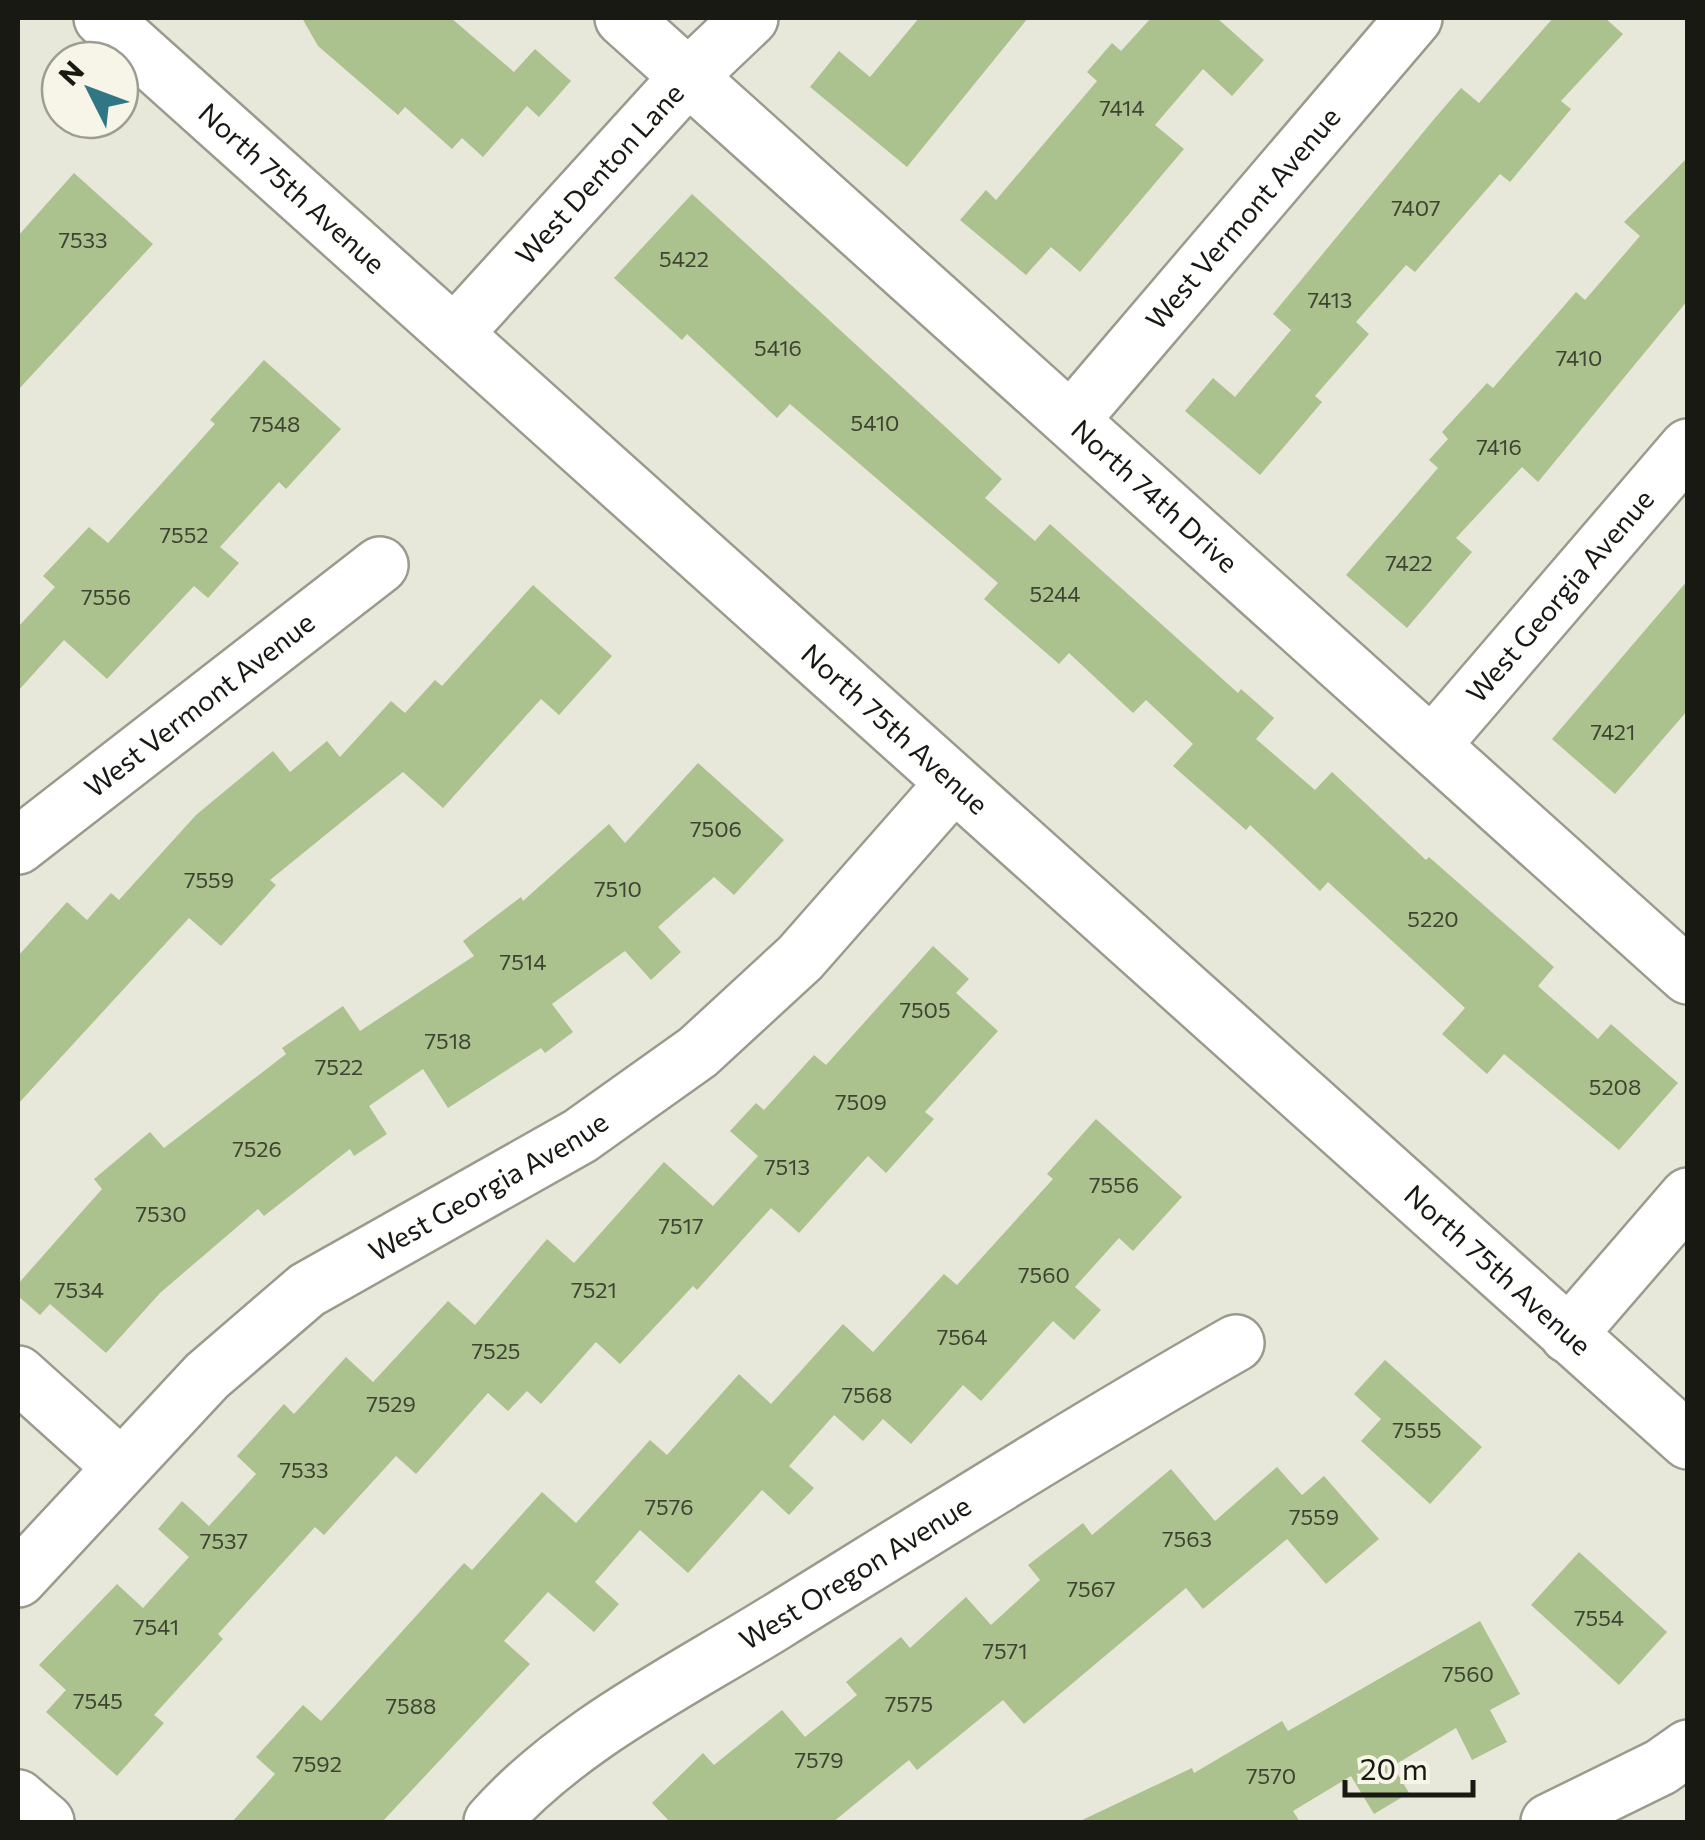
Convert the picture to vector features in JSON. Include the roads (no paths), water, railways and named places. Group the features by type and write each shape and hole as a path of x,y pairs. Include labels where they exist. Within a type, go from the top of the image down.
{"street":[{"name":"North 75th Avenue","path":"102,18 1688,1441"},
{"name":"North 74th Drive","path":"623,18 1688,976"},
{"name":"West Denton Lane","path":"455,333 688,77 750,18"},
{"name":"West Vermont Avenue","path":"1071,420 1414,18"},
{"name":"West Georgia Avenue","path":"1433,744 1688,447"},
{"name":"West Vermont Avenue","path":"18,846 380,565"},
{"name":"West Georgia Avenue","path":"18,1579 119,1466 207,1376 307,1290 580,1136 698,1052 800,958 953,784"},
{"path":"1568,1334 1688,1196"},
{"name":"West Oregon Avenue","path":"492,1822 512,1800 616,1720 1117,1411 1236,1343"},
{"path":"18,1374 119,1466"},
{"path":"1549,1822 1661,1767 1688,1748"},
{"path":"18,1798 46,1822"}]}
